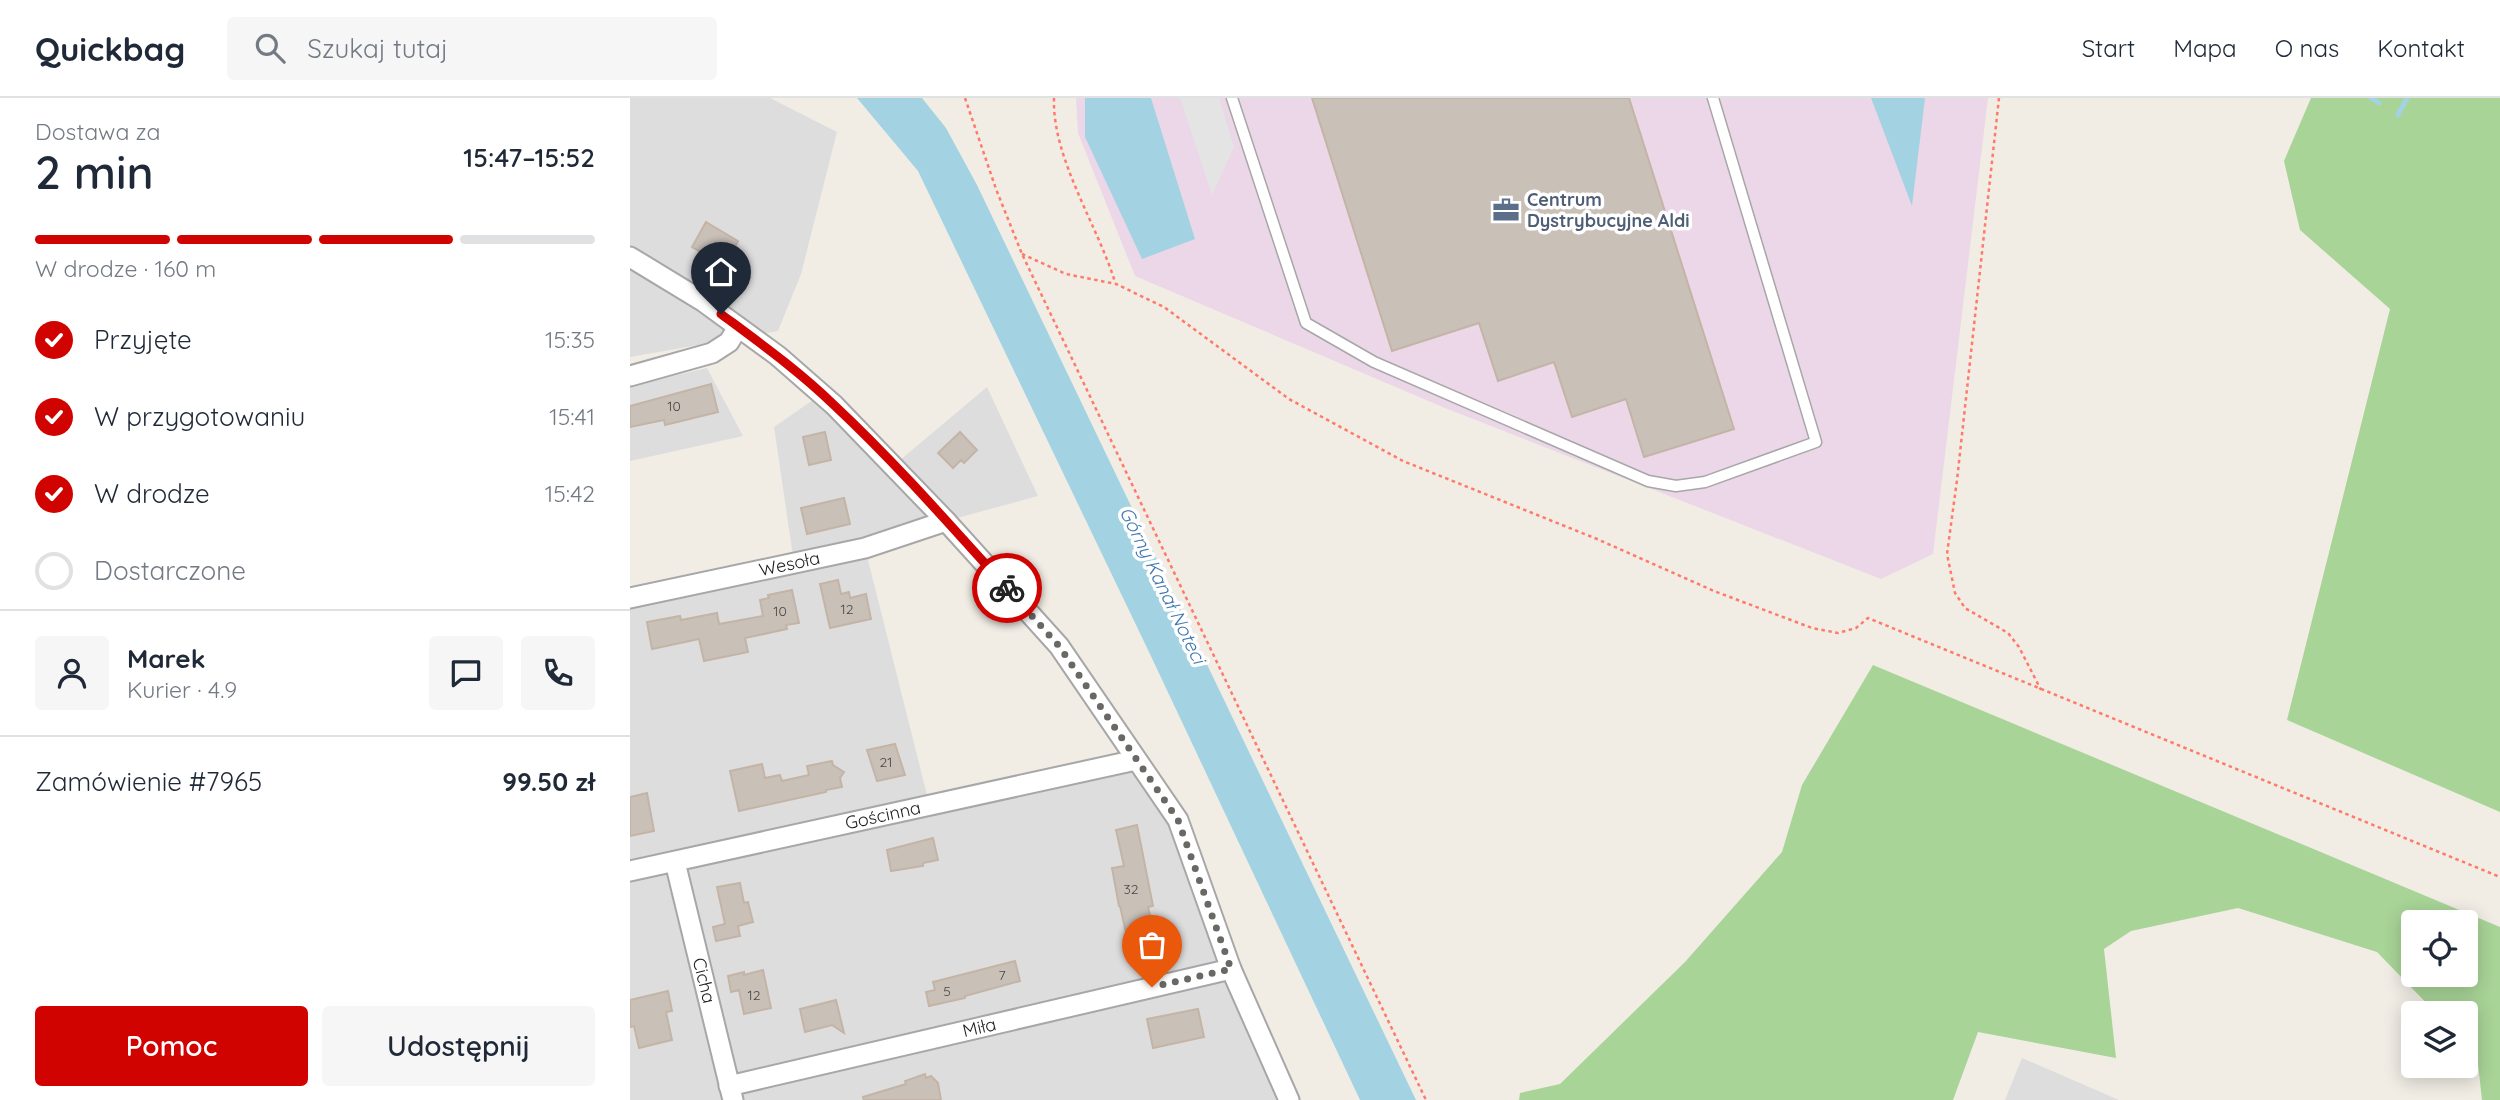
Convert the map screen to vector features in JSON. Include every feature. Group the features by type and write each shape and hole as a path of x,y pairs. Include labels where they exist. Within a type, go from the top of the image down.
{"street":[{"path":"630,257 704,302 778,356 834,405 946,521 1059,646 1178,820 1231,969 1289,1100"},
{"path":"630,376 712,353 729,342 738,327"},
{"name":"Wesoła","path":"630,598 865,548 946,521"},
{"name":"Gościnna","path":"630,871 1136,760"},
{"name":"Cicha","path":"675,862 731,1093"},
{"name":"Miła","path":"731,1093 1231,969"}],"lane":[{"path":"1232,98 1306,323 1374,362 1648,481 1676,486 1705,482 1816,442 1713,98"}],"path":[{"path":"965,98 1022,254 1426,1100"},
{"path":"1054,98 1060,149 1097,232 1116,284"},
{"path":"1999,98 1958,480 1947,554 1955,593 1965,608 2008,633 2019,647 2041,690"},
{"path":"1022,254 1066,274 1116,284 1164,307 1289,399 1403,461 1597,538 1714,591 1812,628 1838,634 1856,628 1868,618 2500,877"}],"shaded area":[{"path":"630,98 770,98 837,132 801,274 778,331 630,357"},
{"path":"1076,98 1988,98 1933,554 1881,579 1445,408 1135,276 1078,133"},
{"path":"1180,98 1219,98 1234,147 1212,195"},
{"path":"707,368 743,436 630,461 630,386"},
{"path":"987,387 1038,496 946,521 865,548 930,807 1136,760 1178,820 1289,1100 630,1100 630,596 794,563 774,427 823,393 893,466"},
{"path":"2022,1058 2119,1100 2005,1100"}],"green space":[{"path":"2311,98 2500,98 2500,812 2287,720 2390,309 2300,230 2284,161"},
{"path":"1873,665 2459,910 2401,910 2401,977 2377,952 2238,908 2131,931 2104,949 2116,1058 1978,1032 1953,1100 1519,1100 1520,1093 1560,1084 1685,962 1782,852 1802,785"},
{"path":"2478,918 2500,927 2500,1100 2482,1100 2478,1064 2478,1001 2424,1001 2411,987 2478,987"}],"water":[{"name":"Górny Kanał Noteci","path":"857,98 922,98 946,128 977,185 1416,1100 1360,1100 918,171"},
{"path":"1085,98 1151,98 1195,239 1142,259 1085,137"},
{"path":"1871,98 1925,98 1912,206"}],"building":[{"name":"Centrum Dystrybucyjne Aldi","path":"1312,98 1629,98 1734,429 1644,457 1626,399 1572,417 1554,362 1498,381 1479,323 1392,351"},
{"path":"706,222 738,241 727,261 708,250 706,255 692,247"},
{"path":"711,384 718,412 665,425 664,420 630,427 630,406"},
{"path":"825,432 831,460 809,465 803,437"},
{"path":"960,432 977,450 964,463 961,460 953,468 938,453"},
{"path":"844,498 850,524 807,534 801,508"},
{"path":"838,580 841,594 849,592 850,598 866,594 871,619 830,628 820,584"},
{"path":"792,590 799,623 786,625 787,629 745,638 748,652 704,661 699,639 652,649 647,622 680,616 681,620 717,613 719,624 763,616 760,600 769,598 768,595"},
{"path":"895,744 905,775 877,781 867,750"},
{"path":"832,761 833,765 844,772 840,778 842,787 739,811 730,771 762,764 765,778 780,775 782,781 809,775 807,766"},
{"path":"647,793 654,831 630,836 630,797"},
{"path":"1137,825 1153,906 1148,907 1155,937 1161,940 1162,945 1159,950 1151,952 1153,960 1144,966 1133,964 1112,868 1124,866 1116,830"},
{"path":"933,838 938,860 923,863 923,866 891,871 887,850"},
{"path":"740,883 744,903 748,902 753,922 738,926 740,936 716,941 713,927 725,924 717,887"},
{"path":"1015,961 1020,981 929,1006 926,992 935,990 933,982"},
{"path":"763,970 771,1008 744,1014 739,990 731,992 728,976"},
{"path":"668,991 672,1011 666,1012 672,1040 639,1048 634,1026 630,1027 630,1000"},
{"path":"836,1000 844,1033 832,1025 805,1032 800,1009"},
{"path":"1198,1009 1204,1037 1153,1048 1147,1019"},
{"path":"925,1074 926,1078 931,1076 938,1083 941,1100 864,1100 863,1097 906,1084 905,1081"}],"waterway":[{"path":"2371,98 2379,103"},
{"path":"2398,115 2407,98"}],"way so far":[{"path":"1007,588 1059,646 1178,820 1231,969 1152,987"}],"place":[{"name":"Centrum Dystrybucyjne Aldi","path":"1506,210"}],"route":[{"path":"721,314 778,356 834,405 1007,588"}]}
